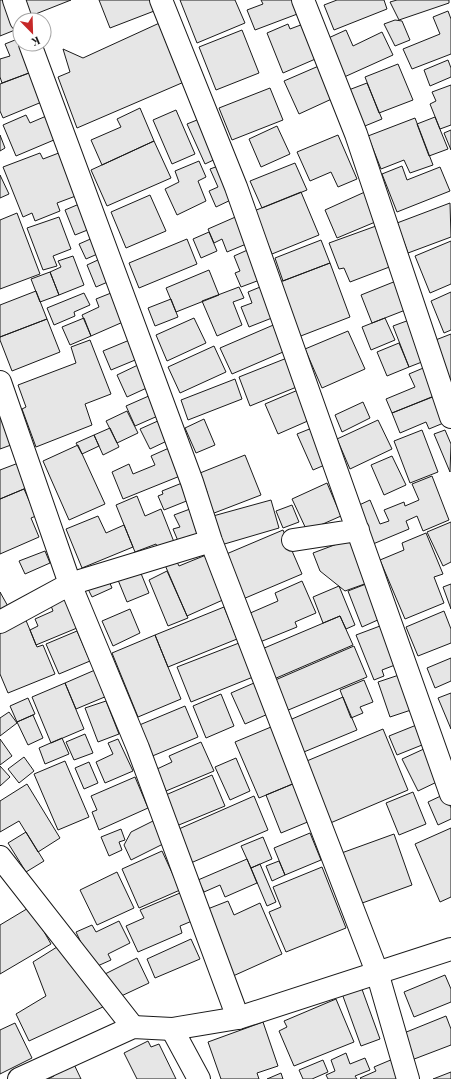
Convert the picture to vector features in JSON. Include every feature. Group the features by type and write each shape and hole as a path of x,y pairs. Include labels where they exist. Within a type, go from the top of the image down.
{"street":[{"path":"14,0 18,12"},
{"path":"161,0 236,187 451,794"},
{"path":"303,0 356,134 451,417"},
{"path":"33,52 192,482 211,541 377,972 408,1079"},
{"path":"0,382 70,584 138,748 238,1018"},
{"path":"293,540 358,530"},
{"path":"0,622 70,584 211,541"},
{"path":"0,857 133,1027"},
{"path":"19,1079 133,1027 172,1029 238,1018 451,949"},
{"path":"172,1029 200,1079"}],"building":[{"path":"0,0 10,0 14,12 12,12 12,31 0,36"},
{"path":"21,0 71,0 41,12 26,12"},
{"path":"99,0 159,0 162,8 110,28"},
{"path":"180,0 235,0 245,23 197,43"},
{"path":"261,0 295,0 300,13 255,30 247,10 263,4"},
{"path":"337,0 384,0 387,9 334,30 324,5"},
{"path":"397,0 449,0 449,3 399,20 390,2"},
{"path":"448,11 451,19 451,54 412,69 403,49 440,34 433,17"},
{"path":"166,20 191,79 77,128 58,77 70,72 63,49 83,58"},
{"path":"395,20 402,21 410,40 395,46 384,24"},
{"path":"306,23 320,57 283,73 267,33 288,24 290,29"},
{"path":"242,30 259,73 216,90 199,47"},
{"path":"346,30 353,46 382,32 393,55 342,78 324,40"},
{"path":"12,41 12,52 25,52 37,70 2,83 0,77 0,59 10,56 5,44"},
{"path":"448,60 451,68 451,77 430,86 424,70"},
{"path":"398,64 413,100 379,113 365,77"},
{"path":"321,65 336,97 299,114 284,81"},
{"path":"37,70 49,99 3,118 0,111 0,84"},
{"path":"367,83 382,119 360,128 346,91"},
{"path":"451,85 451,125 440,129 430,104 436,101 432,92"},
{"path":"270,88 283,120 232,140 219,108"},
{"path":"140,108 154,141 102,165 91,140 121,127 117,119"},
{"path":"176,110 195,154 172,164 153,120"},
{"path":"51,114 61,137 16,156 3,125 26,115 30,123"},
{"path":"435,117 448,149 429,156 417,124"},
{"path":"202,118 220,157 205,164 187,124"},
{"path":"415,118 433,165 410,173 404,160 381,169 368,136"},
{"path":"277,126 290,154 261,167 249,139"},
{"path":"451,130 451,150 444,133"},
{"path":"0,135 5,148 0,151"},
{"path":"338,135 357,179 338,187 331,172 310,181 297,152"},
{"path":"154,141 171,178 107,206 91,170"},
{"path":"64,151 81,194 57,203 60,211 35,221 32,213 23,217 3,167 40,153 43,159"},
{"path":"199,161 206,177 198,181 206,201 177,215 165,189 179,182 175,171"},
{"path":"295,163 307,190 262,208 250,181"},
{"path":"221,165 235,198 216,207 209,191 218,187 210,169"},
{"path":"402,166 407,180 440,167 450,191 397,212 382,174"},
{"path":"0,175 9,194 0,198"},
{"path":"367,191 380,220 337,238 325,210"},
{"path":"301,192 319,235 272,254 254,211"},
{"path":"150,195 166,231 126,248 111,212"},
{"path":"84,202 90,229 75,235 65,210"},
{"path":"450,203 451,237 408,253 397,223"},
{"path":"17,213 40,274 0,289 0,220"},
{"path":"240,215 251,242 227,252 222,239 214,243 208,229"},
{"path":"59,217 71,249 53,256 57,266 43,270 27,228"},
{"path":"376,226 392,266 350,282 344,268 339,269 329,243"},
{"path":"209,232 217,251 201,258 193,239"},
{"path":"95,237 102,252 86,259 79,244"},
{"path":"187,239 197,264 139,288 129,263"},
{"path":"321,240 330,263 283,281 275,258"},
{"path":"451,241 451,284 430,293 415,256"},
{"path":"252,248 265,278 241,287 235,273 240,271 234,256"},
{"path":"73,256 84,285 59,295 50,272 61,267 58,261"},
{"path":"100,259 110,281 96,287 87,265"},
{"path":"330,263 350,317 293,339 272,285"},
{"path":"209,270 219,295 176,312 166,288"},
{"path":"50,272 59,295 40,302 31,279"},
{"path":"396,281 408,309 372,323 361,295"},
{"path":"265,285 277,316 249,327 241,307 252,303 248,292"},
{"path":"239,287 244,298 233,302 242,325 217,336 202,301"},
{"path":"36,291 47,319 0,337 0,305"},
{"path":"451,292 451,330 444,333 431,301"},
{"path":"84,293 90,305 74,312 75,316 54,325 47,308"},
{"path":"111,293 123,322 91,336 82,315 99,307 96,299"},
{"path":"171,299 178,317 155,326 148,308"},
{"path":"84,318 91,336 70,345 62,327"},
{"path":"194,318 206,343 167,361 156,335"},
{"path":"385,318 395,340 371,350 362,327"},
{"path":"47,319 60,352 12,371 0,337"},
{"path":"412,319 427,360 409,367 393,326"},
{"path":"278,323 290,349 232,374 220,348"},
{"path":"348,331 365,369 322,388 305,349"},
{"path":"451,334 451,387 433,341"},
{"path":"132,339 140,358 111,370 103,351"},
{"path":"90,340 111,394 85,404 92,425 36,447 22,409 26,407 18,385 76,363 71,347"},
{"path":"399,343 409,367 387,376 377,352"},
{"path":"214,346 226,372 180,393 168,367"},
{"path":"292,356 304,384 250,406 239,377"},
{"path":"140,364 151,386 127,397 117,375"},
{"path":"428,366 439,394 392,413 386,399 415,387 409,374"},
{"path":"235,379 242,399 188,420 181,400"},
{"path":"298,390 310,420 278,434 265,404"},
{"path":"151,395 160,415 135,426 126,406"},
{"path":"435,396 446,422 429,429 426,422 400,433 392,413"},
{"path":"363,402 370,418 342,432 335,415"},
{"path":"127,411 138,433 117,443 106,421"},
{"path":"1,416 11,445 0,449 0,417"},
{"path":"204,419 215,445 196,453 185,428"},
{"path":"160,420 169,440 150,449 140,429"},
{"path":"378,420 392,449 350,469 337,439"},
{"path":"110,428 119,447 103,455 94,435"},
{"path":"312,428 327,464 313,470 297,434"},
{"path":"422,430 438,472 410,483 394,441"},
{"path":"445,430 451,444 450,472 434,434"},
{"path":"94,435 99,446 82,454 76,443"},
{"path":"78,445 105,504 69,520 43,461"},
{"path":"169,448 180,476 123,499 112,472 129,464 133,474 155,465 151,456"},
{"path":"245,455 261,495 209,515 201,494 207,492 200,473"},
{"path":"392,456 406,485 384,495 371,465"},
{"path":"21,462 31,486 0,499 0,470"},
{"path":"432,476 449,520 423,531 417,516 406,521 409,529 373,544 357,506 370,500 380,524 389,521 384,510 404,502 405,506 419,500 412,484"},
{"path":"182,483 189,500 164,510 158,496 163,494 162,491"},
{"path":"327,483 341,516 307,531 292,499"},
{"path":"24,489 36,516 31,518 39,537 0,554 0,499"},
{"path":"137,496 145,516 161,509 174,542 158,549 156,544 135,552 116,505"},
{"path":"271,500 279,528 221,545 213,516"},
{"path":"292,505 299,522 283,528 276,511"},
{"path":"190,509 202,538 181,548 173,529 180,527 174,515"},
{"path":"98,516 106,533 124,525 133,547 82,568 66,529"},
{"path":"451,522 451,562 443,566 427,532"},
{"path":"283,530 302,574 243,599 224,555"},
{"path":"426,533 443,574 434,577 444,603 405,619 380,560 404,550 402,543"},
{"path":"353,538 370,582 345,591 320,571 313,553"},
{"path":"45,551 50,563 25,574 19,561"},
{"path":"206,555 225,599 187,616 165,565 176,560 179,566"},
{"path":"140,571 149,593 127,602 118,580"},
{"path":"167,571 188,618 168,626 149,580"},
{"path":"106,574 112,588 92,597 85,583"},
{"path":"302,581 316,613 295,622 297,627 260,642 248,614 278,601 275,593"},
{"path":"366,584 380,619 362,627 348,591"},
{"path":"451,584 451,609 443,587"},
{"path":"339,586 355,625 346,629 340,616 323,623 313,597"},
{"path":"0,592 10,610 0,616"},
{"path":"64,597 77,628 36,645 30,630 38,626 35,619 53,611 50,603"},
{"path":"224,607 237,639 168,667 155,635"},
{"path":"130,609 140,633 113,646 102,621"},
{"path":"444,611 451,629 451,643 418,656 406,627"},
{"path":"340,616 353,645 274,679 262,649"},
{"path":"25,618 37,647 43,645 55,674 8,693 0,674 0,633"},
{"path":"380,626 395,665 382,670 384,676 374,680 356,635"},
{"path":"77,631 90,661 59,674 46,644"},
{"path":"155,635 181,699 138,717 112,653"},
{"path":"239,643 253,677 191,702 177,667"},
{"path":"354,646 367,677 286,711 273,681"},
{"path":"451,658 451,681 435,688 427,668"},
{"path":"95,670 107,696 76,709 65,683"},
{"path":"399,675 411,710 390,717 378,682"},
{"path":"364,680 373,702 360,707 363,713 351,718 340,690"},
{"path":"65,683 84,729 51,743 32,697"},
{"path":"254,683 268,714 245,724 231,693"},
{"path":"451,693 451,729 438,698"},
{"path":"221,694 234,726 206,738 193,706"},
{"path":"343,697 357,730 299,754 285,722"},
{"path":"28,698 35,714 17,722 10,706"},
{"path":"106,701 119,734 98,742 85,708"},
{"path":"185,706 198,737 150,757 137,726"},
{"path":"9,712 17,723 0,736 0,718"},
{"path":"33,715 43,738 28,745 17,722"},
{"path":"419,724 427,743 397,755 389,736"},
{"path":"271,727 295,783 259,798 235,742"},
{"path":"383,729 408,790 328,824 302,763"},
{"path":"85,734 93,753 74,760 66,742"},
{"path":"62,738 69,754 45,764 39,748"},
{"path":"0,739 12,756 0,765"},
{"path":"118,739 133,771 105,783 96,762 113,754 108,743"},
{"path":"201,742 214,771 166,791 157,769 172,762 169,756"},
{"path":"426,748 441,780 418,791 402,759"},
{"path":"24,757 34,771 19,783 8,769"},
{"path":"236,758 250,791 230,800 215,767"},
{"path":"65,761 89,817 58,830 34,774"},
{"path":"89,762 98,783 84,789 75,768"},
{"path":"0,766 10,777 0,786"},
{"path":"212,775 225,806 174,827 161,797"},
{"path":"135,777 148,808 99,830 92,812 97,810 91,796"},
{"path":"295,783 310,821 281,833 266,795"},
{"path":"27,784 60,838 38,852 19,821 0,832 0,801"},
{"path":"413,792 426,824 399,835 386,803"},
{"path":"445,794 451,808 451,819 438,825 428,802"},
{"path":"254,796 268,830 186,865 172,832"},
{"path":"153,821 165,843 131,860 124,845 131,832"},
{"path":"451,828 451,897 440,902 415,844"},
{"path":"121,829 125,840 119,842 122,850 109,856 101,837"},
{"path":"26,832 44,861 26,872 8,843"},
{"path":"310,833 321,860 285,875 274,848"},
{"path":"394,834 412,885 354,906 336,855"},
{"path":"263,837 272,859 251,868 241,846"},
{"path":"162,851 180,890 139,908 122,869"},
{"path":"247,859 257,883 225,897 220,885 204,892 198,880"},
{"path":"279,861 285,875 272,881 266,866"},
{"path":"260,864 276,902 267,906 251,868"},
{"path":"322,867 346,928 286,952 269,912 281,907 273,887"},
{"path":"117,872 134,908 97,925 80,890"},
{"path":"180,893 192,921 180,926 182,933 138,952 126,926 144,918 140,910"},
{"path":"228,901 234,915 260,903 282,954 233,976 205,910"},
{"path":"30,907 51,944 0,974 0,925"},
{"path":"119,921 130,943 108,954 111,960 93,968 76,932 92,925 96,932"},
{"path":"191,939 200,959 155,978 147,959"},
{"path":"57,947 105,1006 29,1041 16,1014 46,996 33,962"},
{"path":"137,958 149,983 117,998 105,974"},
{"path":"445,975 451,989 451,1002 414,1017 404,992"},
{"path":"359,981 380,1039 361,1046 340,988"},
{"path":"336,999 354,1042 294,1066 279,1031 287,1027 284,1021"},
{"path":"446,1016 451,1029 451,1045 409,1061 399,1035"},
{"path":"263,1022 278,1066 257,1073 259,1079 221,1079 208,1042"},
{"path":"15,1023 32,1058 0,1074 0,1030"},
{"path":"148,1041 151,1047 159,1044 176,1079 137,1079 124,1053"},
{"path":"346,1053 350,1064 365,1058 370,1070 355,1076 357,1079 328,1079 326,1075 335,1071 331,1060"},
{"path":"71,1058 81,1079 48,1079 54,1076 51,1068"},
{"path":"393,1059 401,1079 360,1078 376,1071 374,1067"},
{"path":"323,1060 328,1072 312,1079 303,1079 299,1070"},
{"path":"451,1072 451,1079 433,1079"},
{"path":"281,1073 283,1079 267,1079"}]}
